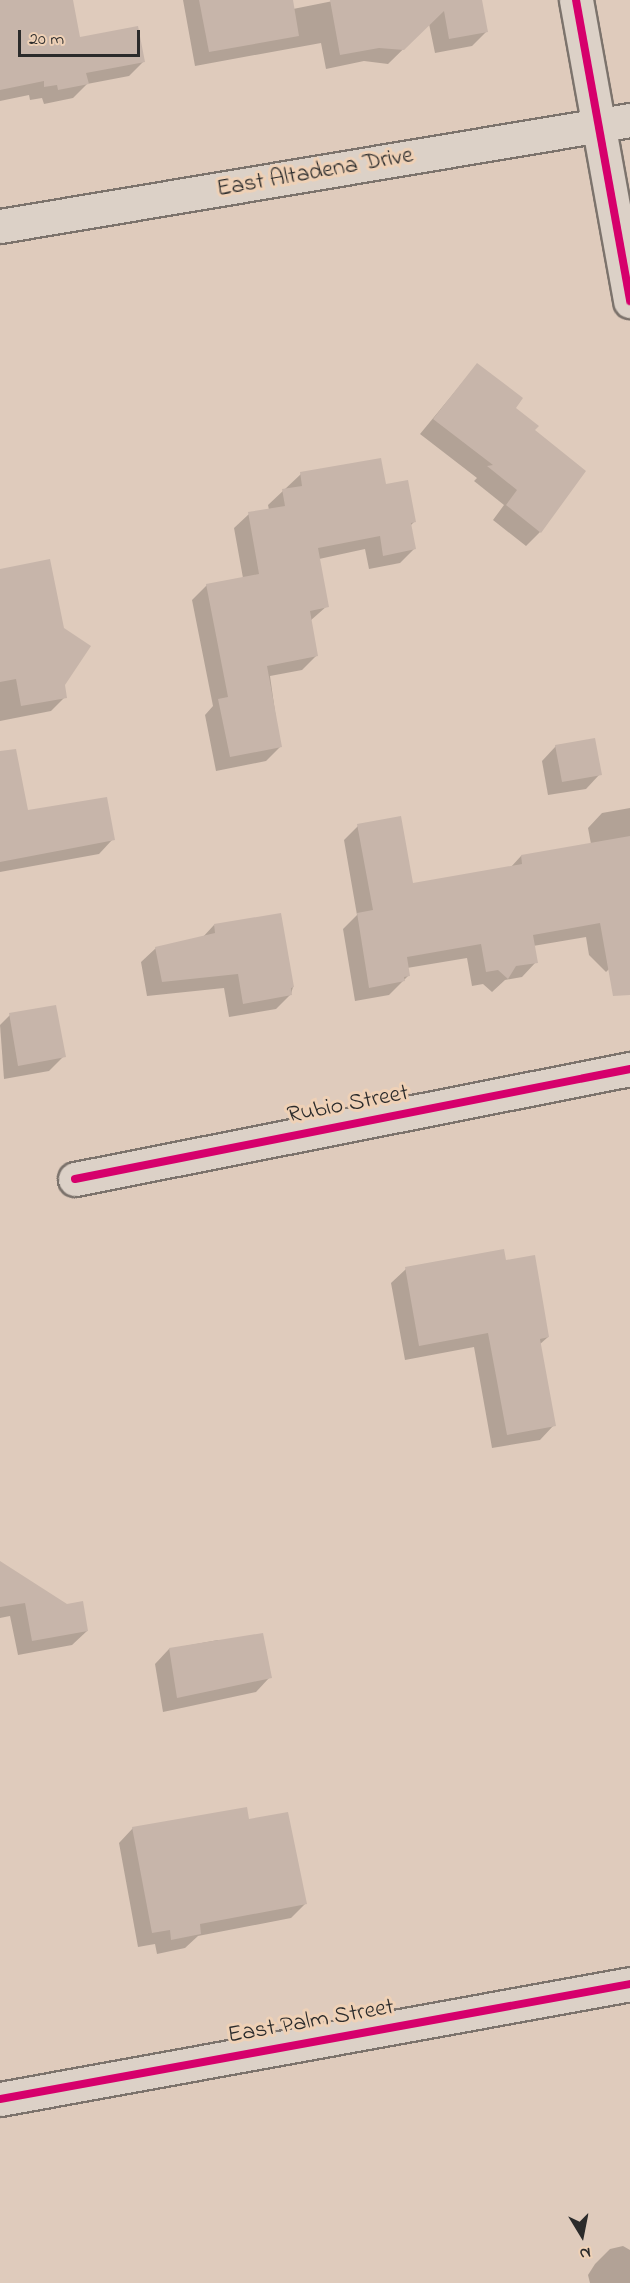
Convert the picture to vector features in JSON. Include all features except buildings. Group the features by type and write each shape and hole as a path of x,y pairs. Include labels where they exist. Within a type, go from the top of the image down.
{"street":[{"path":"576,0 615,123 630,302"},
{"name":"East Altadena Drive","path":"0,226 615,123"},
{"name":"Rubio Street","path":"75,1179 630,1069"},
{"name":"East Palm Street","path":"0,2099 630,1984"}],"cycle path":[{"path":"576,0 630,301"},
{"path":"75,1179 630,1069"},
{"path":"0,2099 630,1984"}]}
